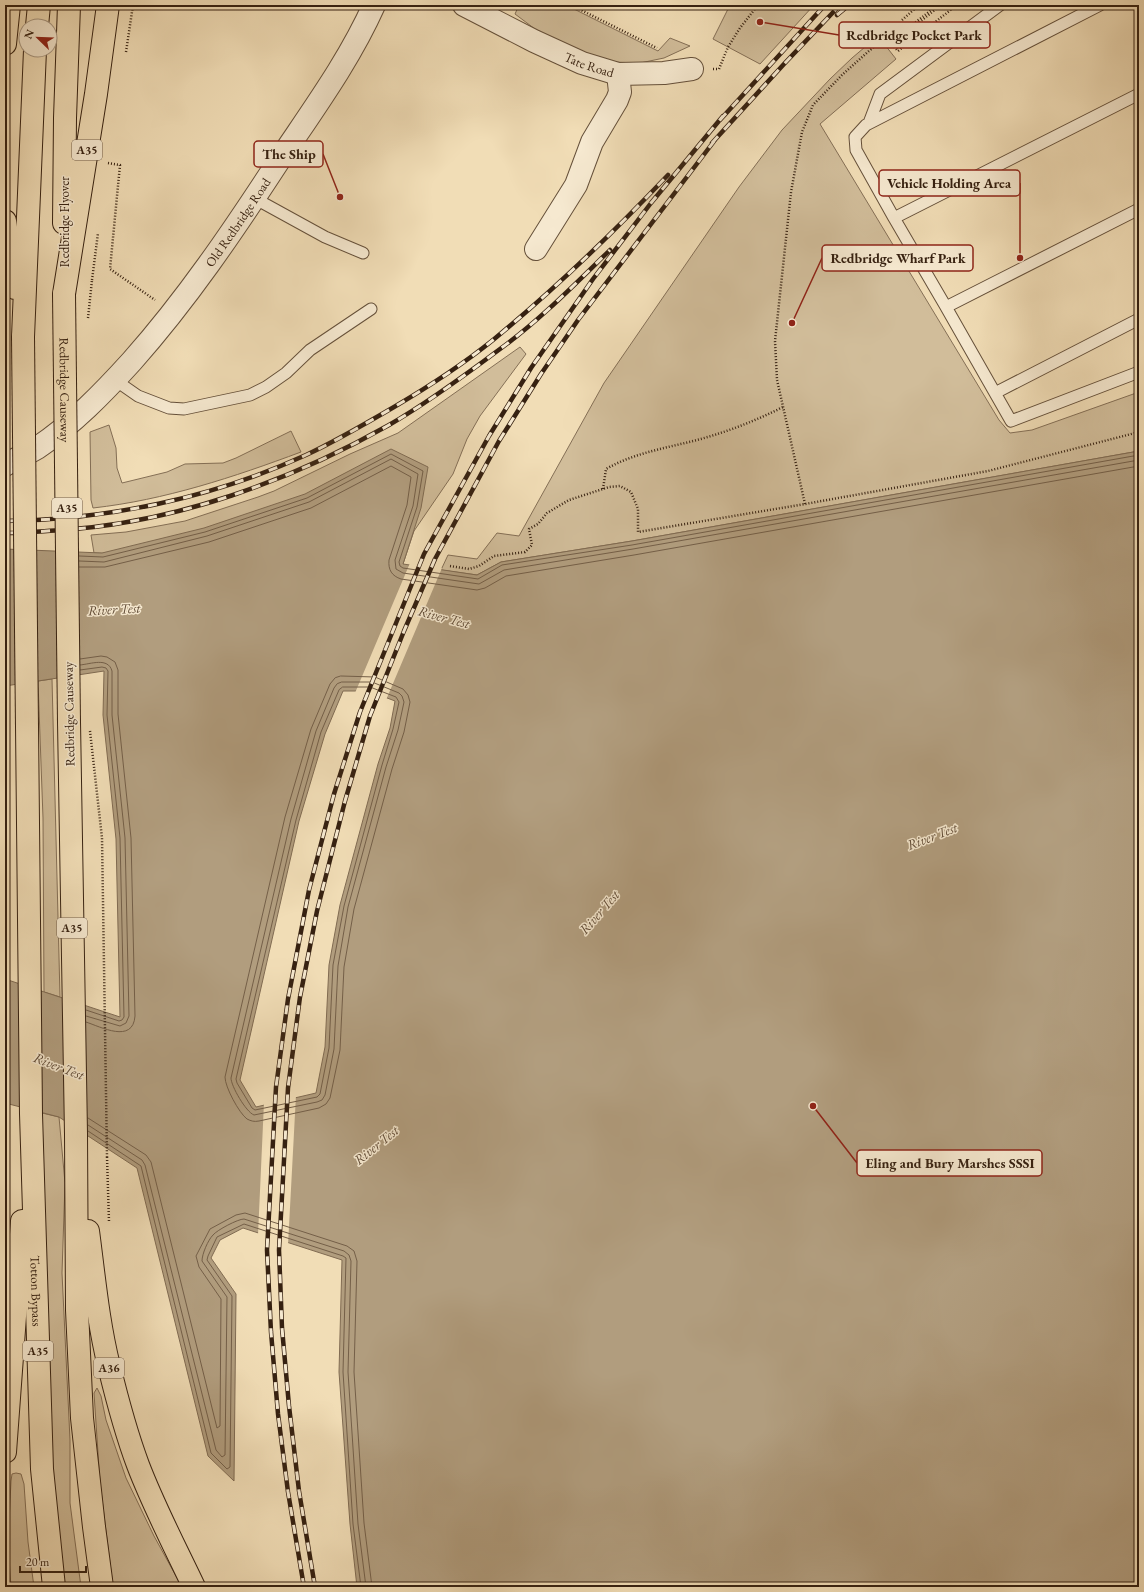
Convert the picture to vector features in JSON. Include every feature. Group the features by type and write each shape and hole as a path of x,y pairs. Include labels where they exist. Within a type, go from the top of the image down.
{"main road":[{"path":"5,44 9,5"},
{"path":"37,18 38,5"},
{"name":"Redbridge Flyover","path":"64,294 65,118 69,5"},
{"name":"A35","path":"64,294 96,94 108,5"},
{"name":"A35","path":"31,1114 31,983 23,337 35,58"},
{"name":"A35","path":"5,221 23,337"},
{"name":"Redbridge Causeway","path":"64,294 69,738 76,1134"},
{"path":"5,1452 31,1114"},
{"name":"Totton Bypass","path":"31,1114 42,1469 54,1587"},
{"name":"A35","path":"76,1134 77,1310 82,1418 102,1587"},
{"name":"A36","path":"76,1134 99,1320 110,1372 139,1466 194,1587"}],"street":[{"name":"Old Redbridge Road","path":"5,465 36,448 93,404 174,312 254,198 347,59 374,5"},
{"name":"Tate Road","path":"464,5 498,13 534,41 582,63 618,74 629,75 664,73 692,69"},
{"path":"536,248 576,185 592,142 617,100 620,92 618,74"}],"lane":[{"path":"869,123 880,94 1000,5"},
{"path":"1100,5 869,123 856,137 856,150 1011,421 1139,372"},
{"path":"894,218 1139,94"},
{"path":"254,198 324,237 363,253"},
{"path":"946,307 1139,208"},
{"path":"115,380 138,396 169,408 184,409 250,395 266,387 286,373 310,350 371,309"},
{"path":"994,393 1139,319"}],"path":[{"path":"571,5 657,48"},
{"path":"692,69 719,69 728,47 740,28 758,5"},
{"path":"902,20 919,5"},
{"path":"805,504 777,380 775,341 791,192 802,132 813,105 878,43 890,41 938,5"},
{"path":"941,5 892,44 898,51 957,5"},
{"path":"108,163 120,165 110,269 174,312"},
{"path":"88,319 92,280"},
{"path":"603,489 606,469 616,463 631,457 699,440 754,422 783,407"},
{"path":"450,566 469,569 479,566 494,556 525,552 532,545 529,529 538,524 547,513 569,500 609,487 620,486 631,492 638,509 638,532 988,471 1139,432"},
{"path":"90,729 102,838 109,1224"}],"shaded area":[{"path":"519,5 566,5 658,51 670,38 690,46 664,58 640,63 611,62 575,49 539,32 515,14"},
{"path":"730,5 814,5 760,64 713,39"},
{"path":"878,36 896,59 820,124 999,420 1010,433 1032,430 1139,392 1139,451 632,541 501,562 477,575 441,570 448,555 477,559 497,533 519,536 604,383 739,187 782,130 830,79"},
{"path":"520,347 526,354 480,416 467,439 453,474 414,531 403,564 94,553 91,535 126,532 185,521 258,497 398,433"},
{"path":"109,425 116,448 117,468 122,483 167,472 185,464 223,463 291,431 301,452 225,479 173,493 93,508 91,500 90,432"},
{"path":"52,679 60,997 44,992 43,818 38,681"},
{"path":"42,1113 59,1117 65,1183 62,1273 70,1440 70,1503 81,1587 65,1587 50,1459"},
{"path":"97,1388 101,1396 106,1420 126,1478 154,1536 182,1587 113,1587 100,1483 94,1393"},
{"path":"12,1474 21,1474 24,1484 28,1542 34,1587 11,1587 8,1544 11,1481"}],"water":[{"name":"River Test","path":"391,449 428,467 421,508 403,564 477,575 501,562 632,541 1139,451 1139,1587 357,1587 350,1524 339,1372 342,1260 243,1228 220,1240 211,1258 236,1294 234,1481 208,1456 137,1168 59,1117 5,1103 5,979 120,1017 116,839 103,715 104,671 5,686 5,549 102,553 204,528 305,494","holes":["343,691 369,691 395,701 390,728 378,764 340,905 329,965 325,1047 316,1093 256,1107 240,1080 299,821 325,734"]}],"pier":[{"path":"410,563 442,568 386,700 369,693 355,693"},
{"path":"296,1095 288,1245 258,1235 264,1102"}],"railway":[{"path":"720,120 825,5"},
{"path":"712,143 840,5"},
{"path":"837,15 849,5"},
{"path":"304,1587 288,1492 278,1414 271,1332 267,1250 276,1087 288,999 309,890 334,794 360,712 424,554 489,436 531,368 593,279 651,203 723,116"},
{"path":"315,1587 299,1491 289,1406 282,1328 279,1250 288,1088 300,997 317,911 345,801 370,716 404,631 435,559 499,441 541,374 578,320 715,140"},
{"path":"5,521 43,520 120,511 196,495 270,470 328,444 419,392 457,367 493,340 539,301 583,260 668,175"},
{"path":"5,533 63,530 148,518 232,496 312,464 389,425 459,379 515,338 557,301 610,250"}],"place":[{"name":"Redbridge Pocket Park","path":"760,22"},
{"name":"The Ship","path":"340,197"},
{"name":"Vehicle Holding Area","path":"1020,258"},
{"name":"Redbridge Wharf Park","path":"792,323"},
{"name":"Eling and Bury Marshes SSSI","path":"813,1106"}]}
